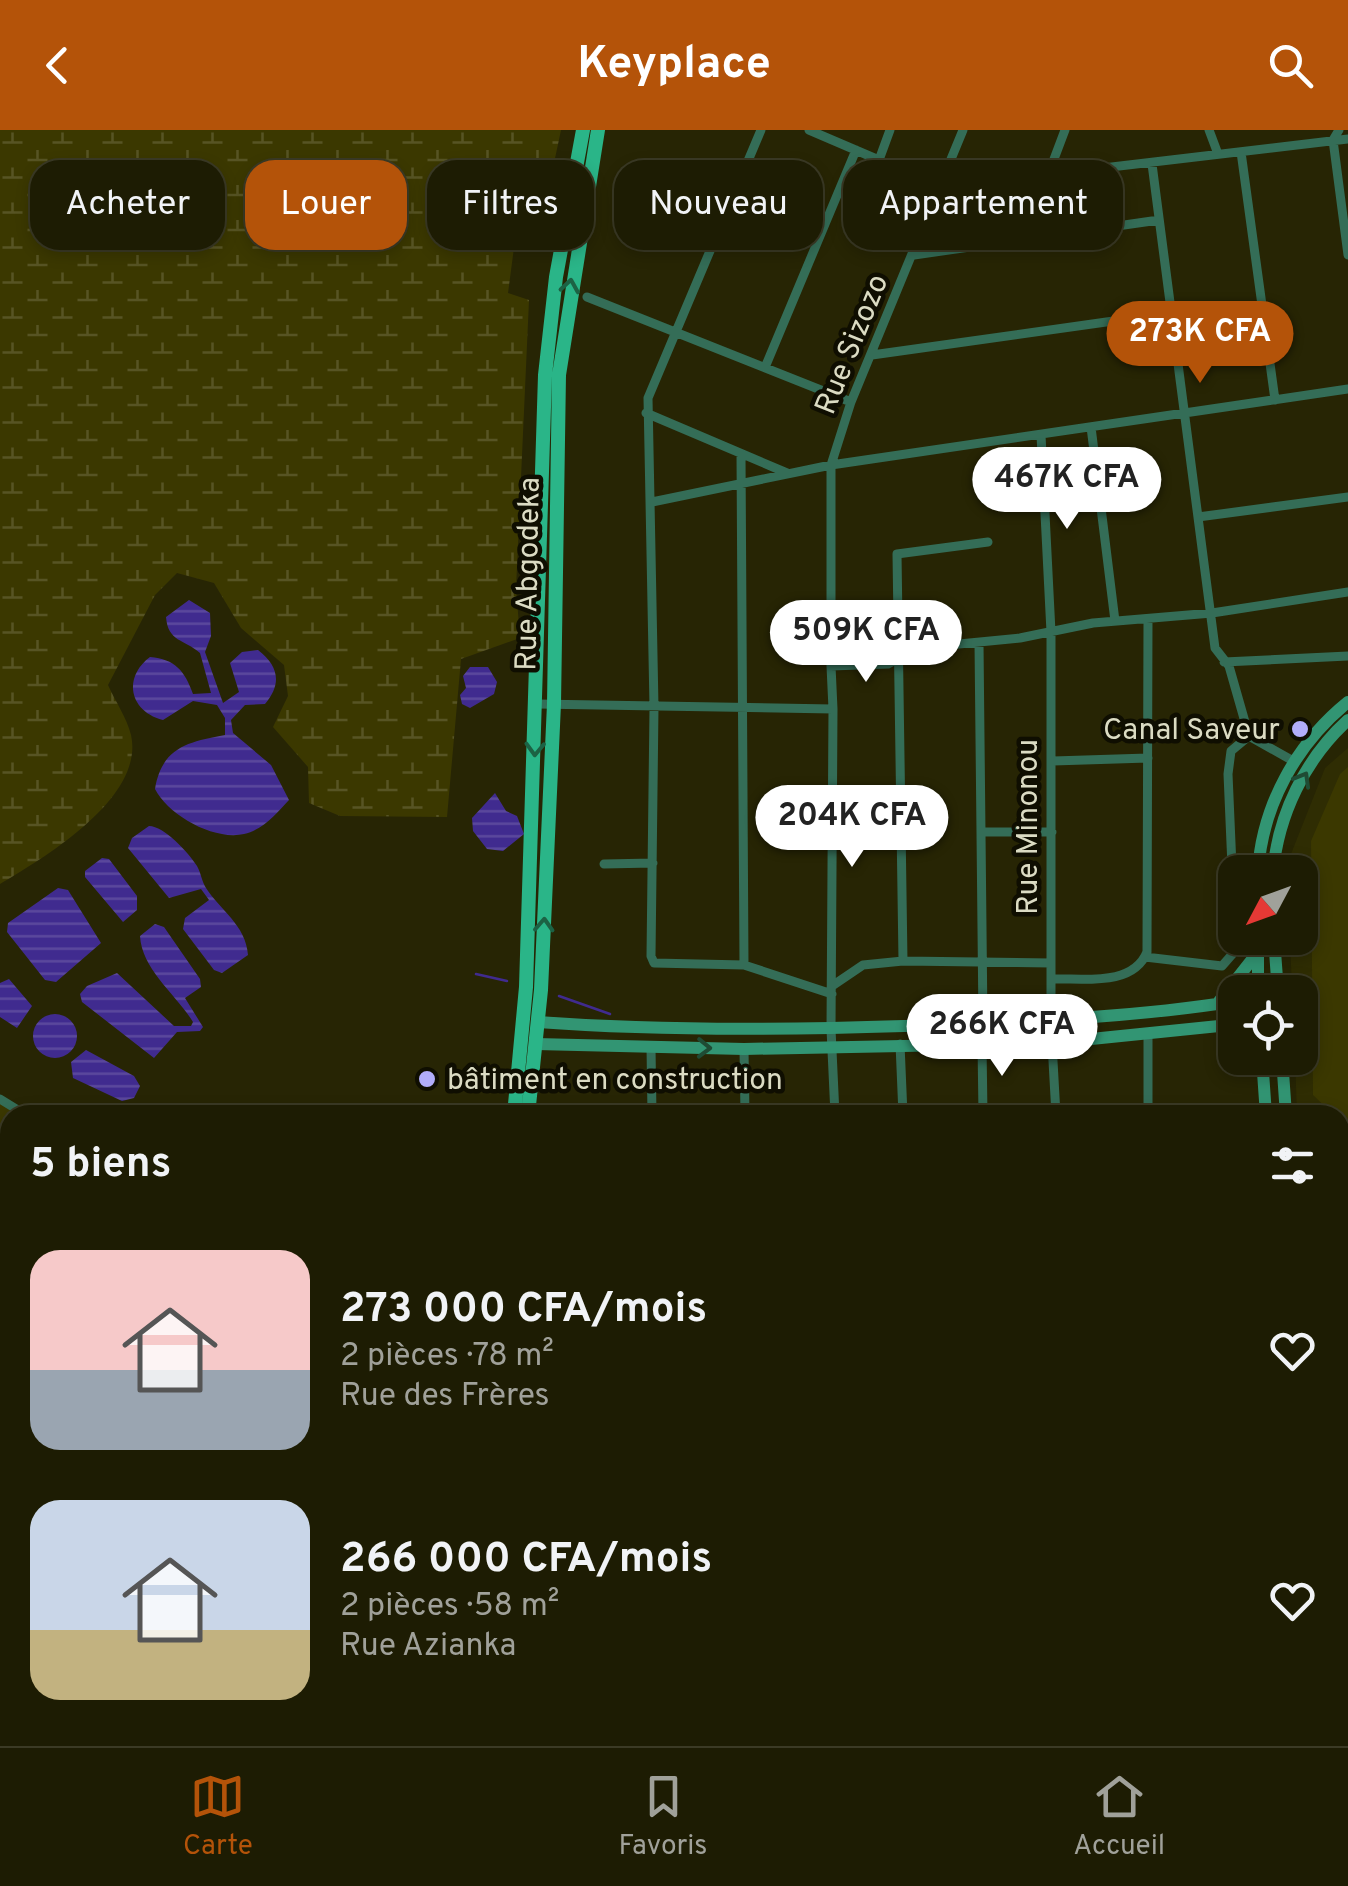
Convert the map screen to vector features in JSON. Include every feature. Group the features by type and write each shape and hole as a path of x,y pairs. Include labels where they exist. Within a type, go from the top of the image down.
{"main road":[{"name":"Rue Abgodeka","path":"530,1021 538,514 549,326 583,130"},
{"name":"Rue Abgodeka","path":"530,1021 554,704 559,375 598,130"},
{"path":"1261,855 1268,814 1294,762 1314,734 1348,702"},
{"path":"1275,855 1292,797 1324,746 1348,720"},
{"path":"530,1021 651,1029 830,1029 1051,1022 1218,1003"},
{"path":"529,1105 536,1044 530,1021"},
{"path":"516,1105 530,1021"},
{"path":"536,1044 744,1049 1052,1044 1218,1026"},
{"path":"1263,1075 1265,1105"},
{"path":"1283,1075 1285,1105"}],"street":[{"path":"761,130 652,387 646,413 652,502 654,963 744,966 832,990 854,967 903,961 1052,963"},
{"path":"809,130 879,160 890,130"},
{"name":"Rue Sizozo","path":"952,160 963,130"},
{"path":"1054,160 1064,130"},
{"path":"1210,130 1218,154"},
{"path":"1339,130 1333,140 1348,256"},
{"path":"1123,167 1348,138"},
{"path":"766,365 856,150"},
{"path":"1241,152 1276,400"},
{"path":"1152,164 1215,648 1227,664 1249,736 1294,762"},
{"path":"914,255 1159,220"},
{"name":"Rue Sizozo","path":"834,1105 830,1029 831,465 851,402 916,250"},
{"path":"587,297 851,402"},
{"path":"872,355 1170,313"},
{"path":"652,502 831,465 1348,389"},
{"path":"646,413 789,474"},
{"path":"1091,427 1115,621"},
{"name":"Rue Minonou","path":"1041,436 1051,632 1051,1022"},
{"path":"741,454 744,966"},
{"path":"1198,517 1348,496"},
{"path":"903,961 902,658 897,554 988,542"},
{"path":"832,666 888,664 918,648 979,643 1115,621 1212,613 1348,592"},
{"path":"1145,957 1148,619"},
{"path":"979,643 983,1023"},
{"path":"1227,664 1348,656"},
{"path":"537,704 832,709"},
{"path":"1231,855 1228,774 1231,751 1249,736"},
{"path":"1052,762 1148,758"},
{"path":"981,832 1052,832"},
{"path":"604,864 653,864"},
{"path":"1222,966 1232,955"},
{"path":"1052,979 1124,975 1145,957 1222,966 1232,975"},
{"path":"1148,1036 1148,1105"},
{"path":"900,1044 903,1105"},
{"path":"982,1044 983,1105"},
{"path":"1052,1044 1055,1105"},
{"path":"651,1047 652,1105"},
{"path":"744,1049 744,1105"}],"shaded area":[{"path":"189,600 210,613 211,636 205,652 223,703 239,692 230,663 242,652 258,650 270,662 276,676 265,704 245,705 231,720 233,733 271,765 289,800 263,825 244,834 219,834 193,824 170,808 155,789 170,755 199,740 225,735 225,718 217,705 193,701 163,720 143,710 134,693 136,675 150,657 166,660 178,668 193,694 211,693 200,653 173,636 167,625 166,617"},
{"path":"470,667 488,667 497,682 494,694 470,708 462,704 460,695 466,688 463,676"},
{"path":"1348,748 1348,1105 1297,1105 1296,1075 1318,1075 1318,975 1291,975 1291,955 1318,955 1318,855 1291,855 1325,768"},
{"path":"495,793 506,811 517,816 524,834 503,851 487,849 473,831 472,818"},
{"path":"149,826 168,835 188,854 206,888 243,935 248,955 222,973 214,970 183,929 185,918 209,900 201,889 169,898 128,848 132,838"},
{"path":"102,858 109,859 137,896 137,910 123,922 85,877 85,871"},
{"path":"58,888 68,890 101,943 56,982 45,980 7,932 8,923"},
{"path":"155,924 164,927 200,979 201,987 185,998 203,1027 200,1031 177,1032 154,1058 82,1002 80,994 87,986 117,973 174,1026 191,1026 193,1022 153,971 142,948 140,936"},
{"path":"9,979 32,1006 17,1028 0,1017 0,983"},
{"path":"55,1014 71,1020 77,1036 71,1052 55,1058 39,1052 33,1036 39,1020"},
{"path":"86,1050 134,1076 140,1086 134,1098 122,1101 73,1078 71,1062"}],"green space":[{"path":"0,130 561,130 555,160 427,160 427,250 514,250 508,293 529,300 516,588 520,638 461,659 447,817 340,816 309,803 308,767 273,727 288,696 284,665 241,628 214,583 177,573 155,595 108,685 131,735 131,758 123,781 88,823 0,884"},
{"path":"1348,767 1348,1105 1324,1105 1313,1095 1313,1075 1318,1075 1318,975 1312,975 1312,955 1318,955 1318,855 1311,855 1311,841 1340,774"}],"waterway":[{"path":"476,974 507,981"},
{"path":"559,996 610,1014"}],"place":[{"name":"Canal Saveur","path":"1300,729"},
{"name":"bâtiment en construction","path":"427,1079"}]}
